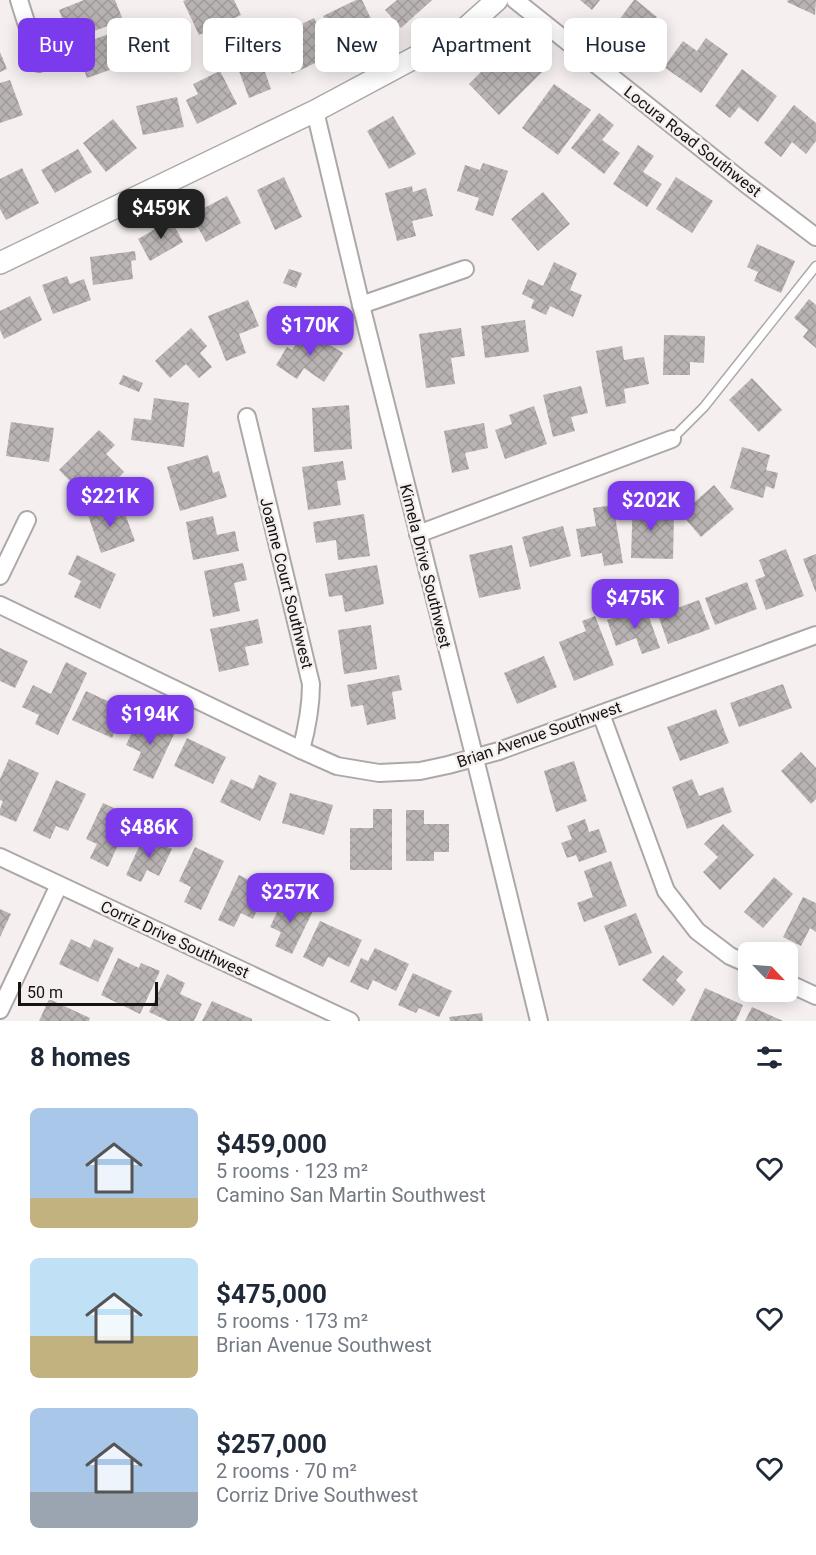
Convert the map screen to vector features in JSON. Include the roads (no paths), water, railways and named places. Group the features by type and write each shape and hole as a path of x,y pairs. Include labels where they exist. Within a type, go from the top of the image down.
{"street":[{"path":"19,0 25,18"},
{"path":"0,263 315,111 459,34 497,0"},
{"name":"Locura Road Southwest","path":"515,0 816,237"},
{"name":"Kimela Drive Southwest","path":"315,111 539,1021"},
{"path":"361,305 465,269"},
{"name":"Joanne Court Southwest","path":"247,417 311,684 311,704 300,750"},
{"path":"418,534 672,439"},
{"path":"0,576 27,520"},
{"name":"Brian Avenue Southwest","path":"0,605 300,750 337,766 379,773 420,771 499,751 816,635"},
{"path":"601,714 666,891 697,931 738,960"},
{"name":"Corriz Drive Southwest","path":"0,857 350,1021"},
{"path":"0,1010 59,885"},
{"path":"798,988 816,996"}],"lane":[{"path":"672,439 704,407 816,266"}]}
